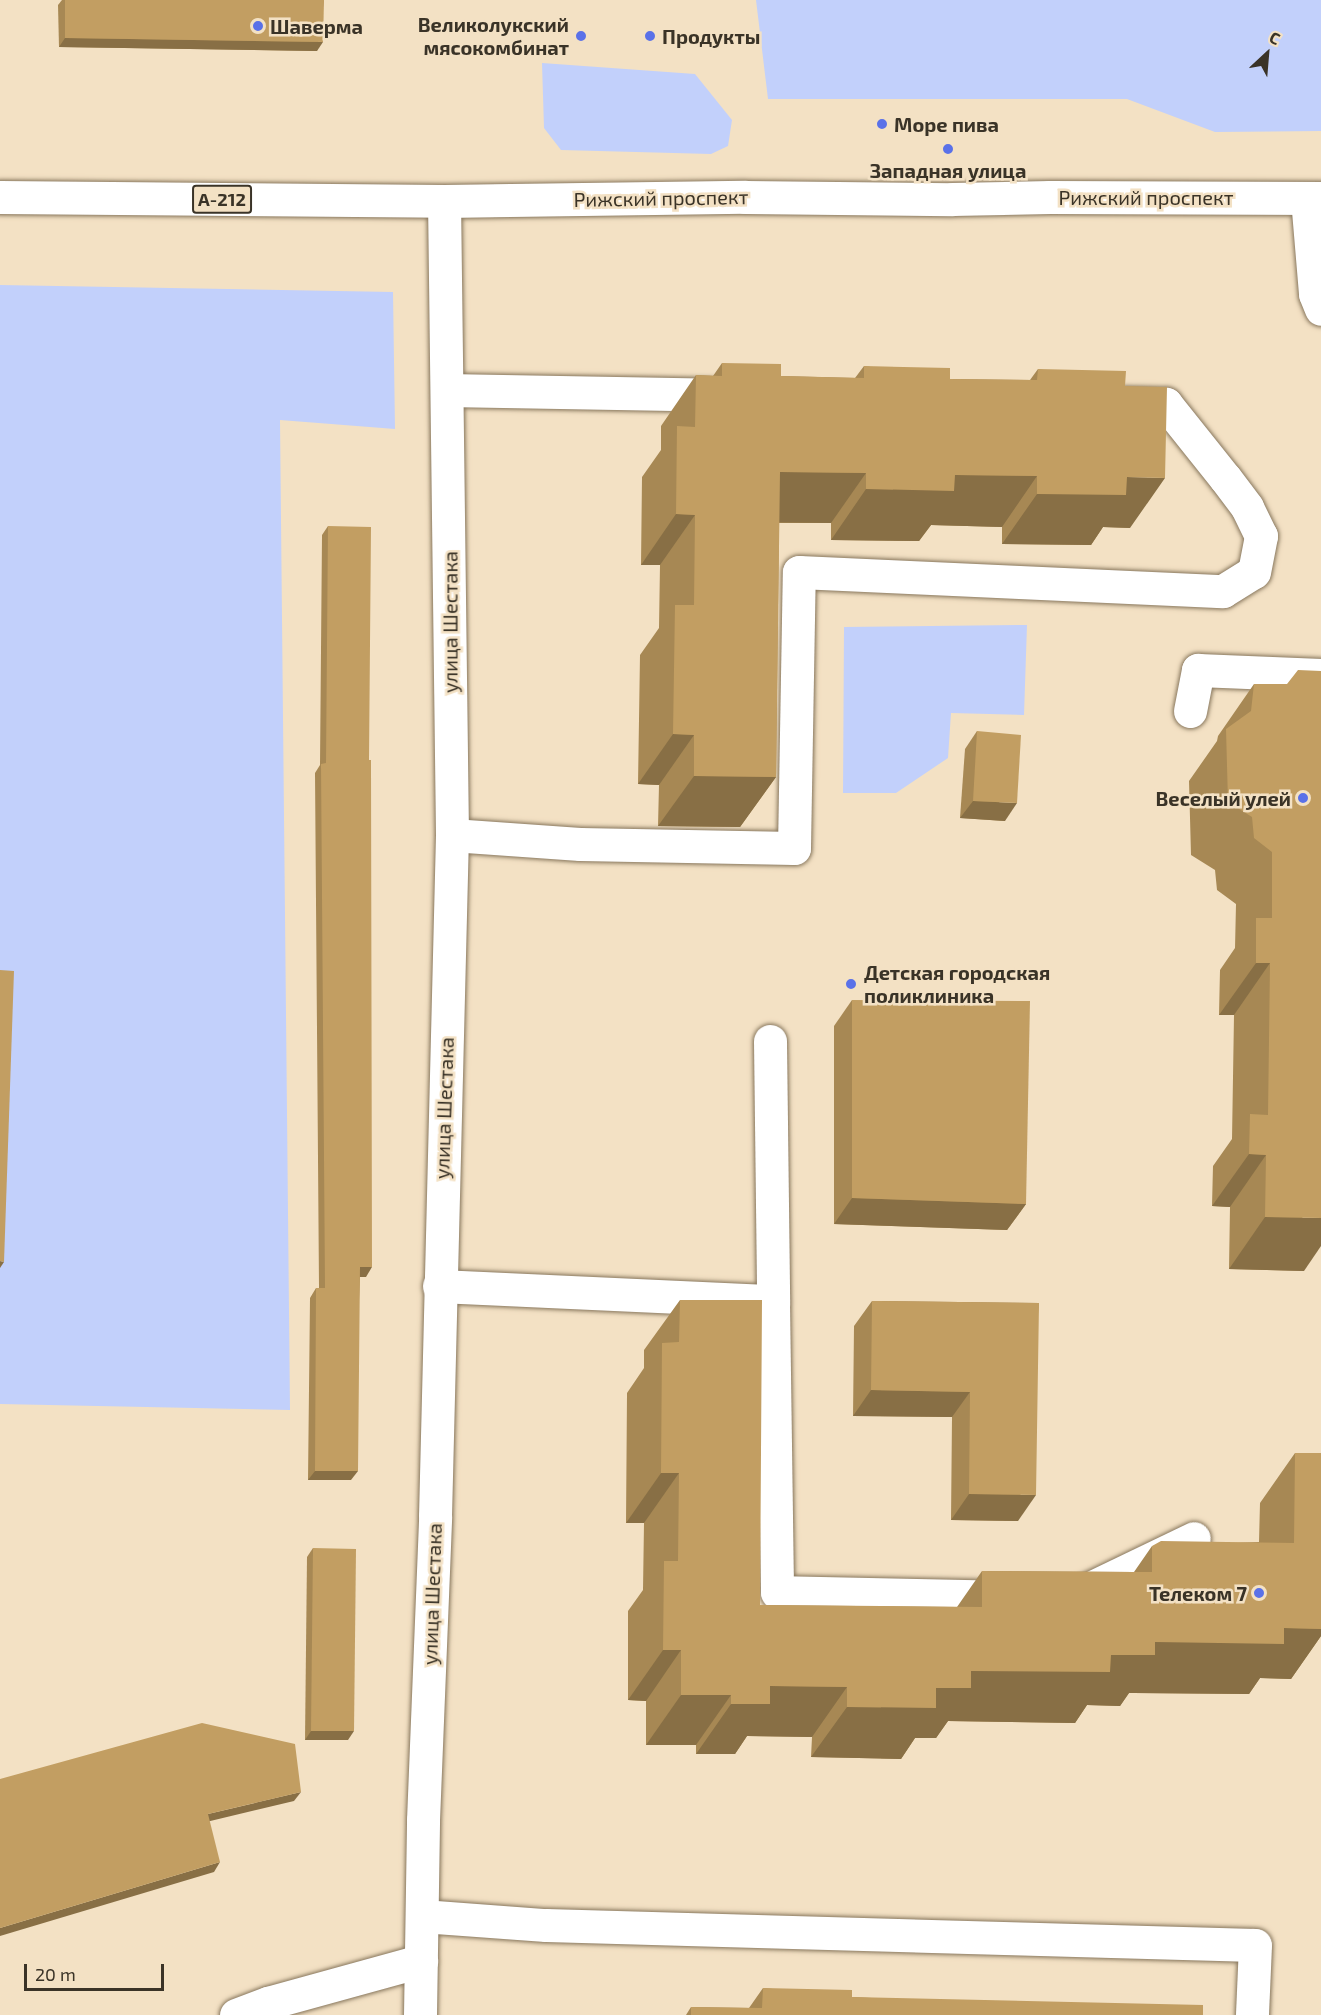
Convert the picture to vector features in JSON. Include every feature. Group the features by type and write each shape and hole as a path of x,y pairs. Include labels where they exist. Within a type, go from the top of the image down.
{"main road":[{"name":"Рижский проспект","path":"0,198 444,201 745,197 1314,198"},
{"path":"1314,198 1315,294 1321,309"},
{"name":"улица Шестака","path":"420,2015 423,1820 435,1516 452,835 444,201"},
{"path":"448,390 759,396"},
{"path":"452,835 580,844 794,848 799,572 1223,591 1254,572 1261,536 1247,507 1166,404 1095,402"},
{"path":"1190,711 1198,670 1321,675"},
{"path":"770,1041 777,1592 1069,1598 1194,1538"},
{"path":"439,1286 773,1300"},
{"path":"422,1917 558,1925 1255,1945 1252,2015"},
{"path":"236,2015 268,2003 421,1961"}],"shaded area":[{"path":"756,0 1321,0 1321,131 1215,132 1127,99 768,99"},
{"path":"542,63 695,74 732,120 728,146 711,154 561,150 544,128"},
{"path":"0,285 393,292 395,429 280,420 290,1410 0,1404"},
{"path":"1027,625 1024,715 951,713 948,758 896,793 843,793 844,627"}],"building":[{"path":"65,0 324,0 323,42 65,38"},
{"path":"722,363 781,364 781,376 864,378 864,366 950,368 950,379 1037,380 1038,369 1126,371 1125,386 1167,387 1165,478 1127,477 1126,495 1037,494 1037,476 955,475 954,491 866,489 866,473 780,472 776,777 694,776 694,735 673,734 675,605 694,605 695,515 676,514 677,426 695,427 696,375 722,376"},
{"path":"328,526 371,527 369,760 371,760 372,1267 360,1267 358,1471 315,1471 316,1288 325,1288 321,764 326,763"},
{"path":"1298,670 1321,671 1321,1218 1265,1217 1266,1155 1249,1154 1250,1114 1268,1115 1270,963 1256,963 1256,918 1272,918 1272,852 1254,838 1252,817 1228,802 1226,729 1251,711 1254,684 1287,684"},
{"path":"977,731 1021,735 1017,803 973,801"},
{"path":"0,970 14,971 4,1262 0,1261"},
{"path":"852,1000 1030,1001 1026,1204 852,1198"},
{"path":"680,1300 762,1300 760,1605 982,1607 982,1571 1152,1572 1152,1546 1161,1541 1294,1543 1295,1453 1321,1453 1321,1629 1284,1628 1284,1644 1155,1642 1155,1655 1111,1655 1110,1672 971,1671 971,1688 936,1688 936,1708 847,1707 847,1687 770,1686 770,1704 731,1704 731,1695 681,1695 681,1650 663,1650 664,1561 678,1561 679,1473 661,1473 662,1343 679,1342"},
{"path":"872,1301 1039,1303 1036,1495 969,1494 970,1392 871,1390"},
{"path":"313,1548 356,1549 354,1731 311,1731"},
{"path":"202,1723 295,1744 301,1792 208,1814 220,1862 0,1928 0,1779"},
{"path":"763,1988 852,1990 852,1997 1203,2005 1203,2015 691,2015 691,2007 762,2008"}],"place":[{"name":"Шаверма","path":"258,26"},
{"name":"Великолукский мясокомбинат","path":"581,36"},
{"name":"Продукты","path":"650,36"},
{"name":"Море пива","path":"882,124"},
{"name":"Западная улица","path":"948,149"},
{"name":"Веселый улей","path":"1303,798"},
{"name":"Детская городская поликлиника","path":"851,984"},
{"name":"Телеком 7","path":"1259,1593"}]}
